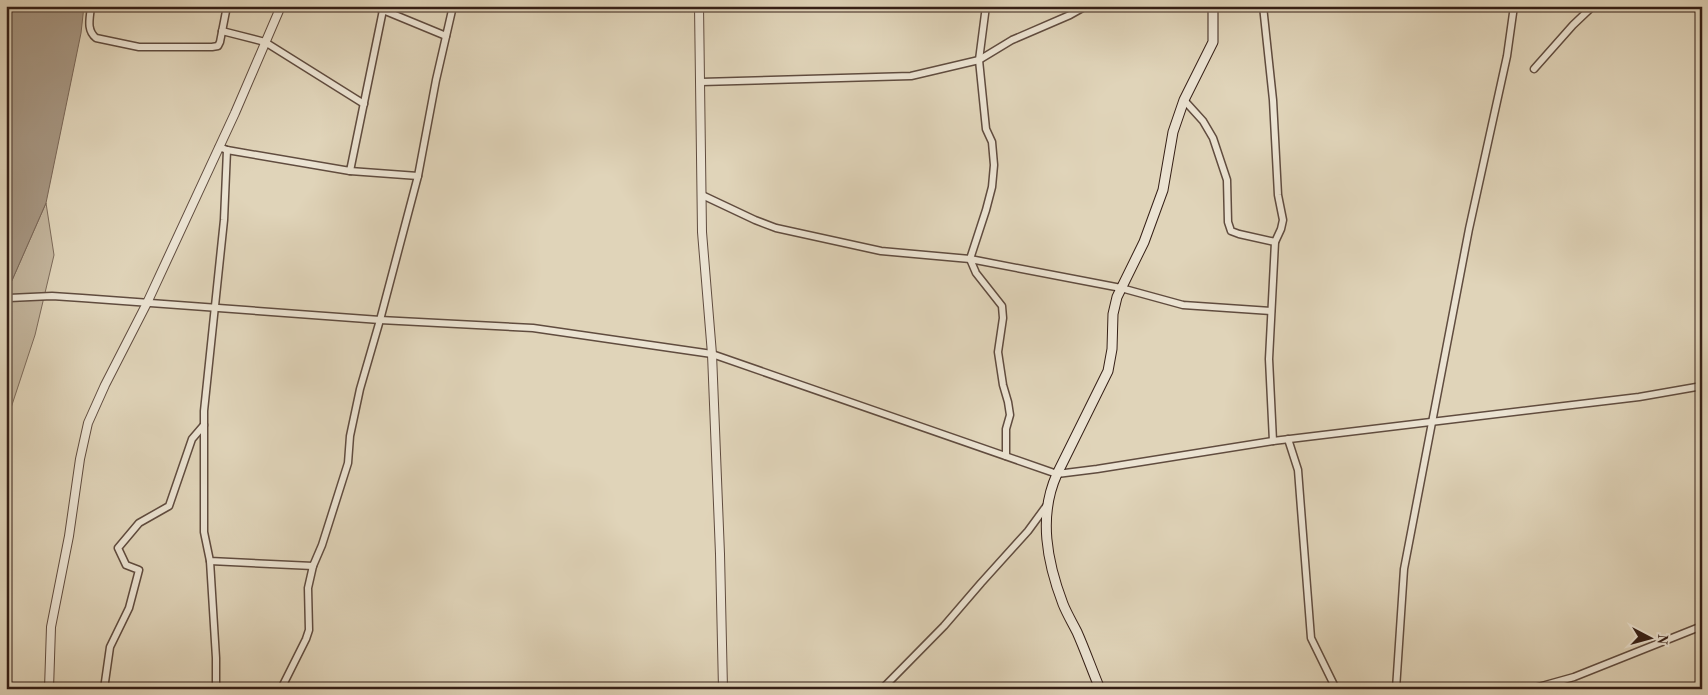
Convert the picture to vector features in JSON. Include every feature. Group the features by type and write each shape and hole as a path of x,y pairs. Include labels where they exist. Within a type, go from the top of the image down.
{"main road":[{"path":"1100,689 1052,572 1047,544 1047,505 1051,487 1108,371 1112,349 1113,314 1121,288 1144,242 1164,190 1173,132 1184,100 1212,42 1214,31 1213,6"}],"street":[{"path":"92,6 89,26 91,34 96,38 139,48 218,46 227,6"},
{"path":"50,689 51,627 69,536 84,436 88,423 105,385 147,303 281,6"},
{"path":"374,6 383,8 446,36"},
{"path":"281,689 309,630 308,588 313,566 322,545 348,463 350,436 360,389 418,176 452,6"},
{"path":"700,6 702,232 712,354 723,689"},
{"path":"986,6 979,60 986,130 992,142 994,165 992,187 970,259 976,274 1002,306 1003,318 998,352 1010,415 1006,429 1006,456"},
{"path":"700,82 756,82 911,76 979,60 1012,40 1086,6"},
{"path":"1263,6 1273,100 1278,195 1283,220 1281,230 1275,242 1271,311 1269,360 1273,441"},
{"path":"1396,689 1404,569 1469,229 1506,56 1514,6"},
{"path":"1534,69 1572,26 1593,6"},
{"path":"350,171 383,8"},
{"path":"222,31 265,42 364,104"},
{"path":"1184,100 1203,121 1213,138 1226,180 1228,222 1231,230 1238,234 1275,242"},
{"path":"219,147 350,171 418,176"},
{"path":"216,689 210,561 204,532 204,411 225,211 228,150"},
{"path":"702,195 754,220 776,228 881,251 970,259 1121,288 1183,305 1271,311"},
{"path":"10,298 52,296 380,320 532,328 712,354 1057,474 1273,441 1639,397 1702,386"},
{"path":"104,689 110,647 129,608 139,570 126,565 118,548 139,523 169,506 192,440 204,425"},
{"path":"1288,440 1298,470 1311,638 1336,689"},
{"path":"882,689 944,626 980,583 1028,531 1047,505"},
{"path":"210,561 313,566"},
{"path":"1531,689 1574,677 1702,626"}],"shaded area":[{"path":"6,6 84,6 81,33 46,203 6,294"},
{"path":"46,203 54,255 35,335 6,423 6,294"}]}
